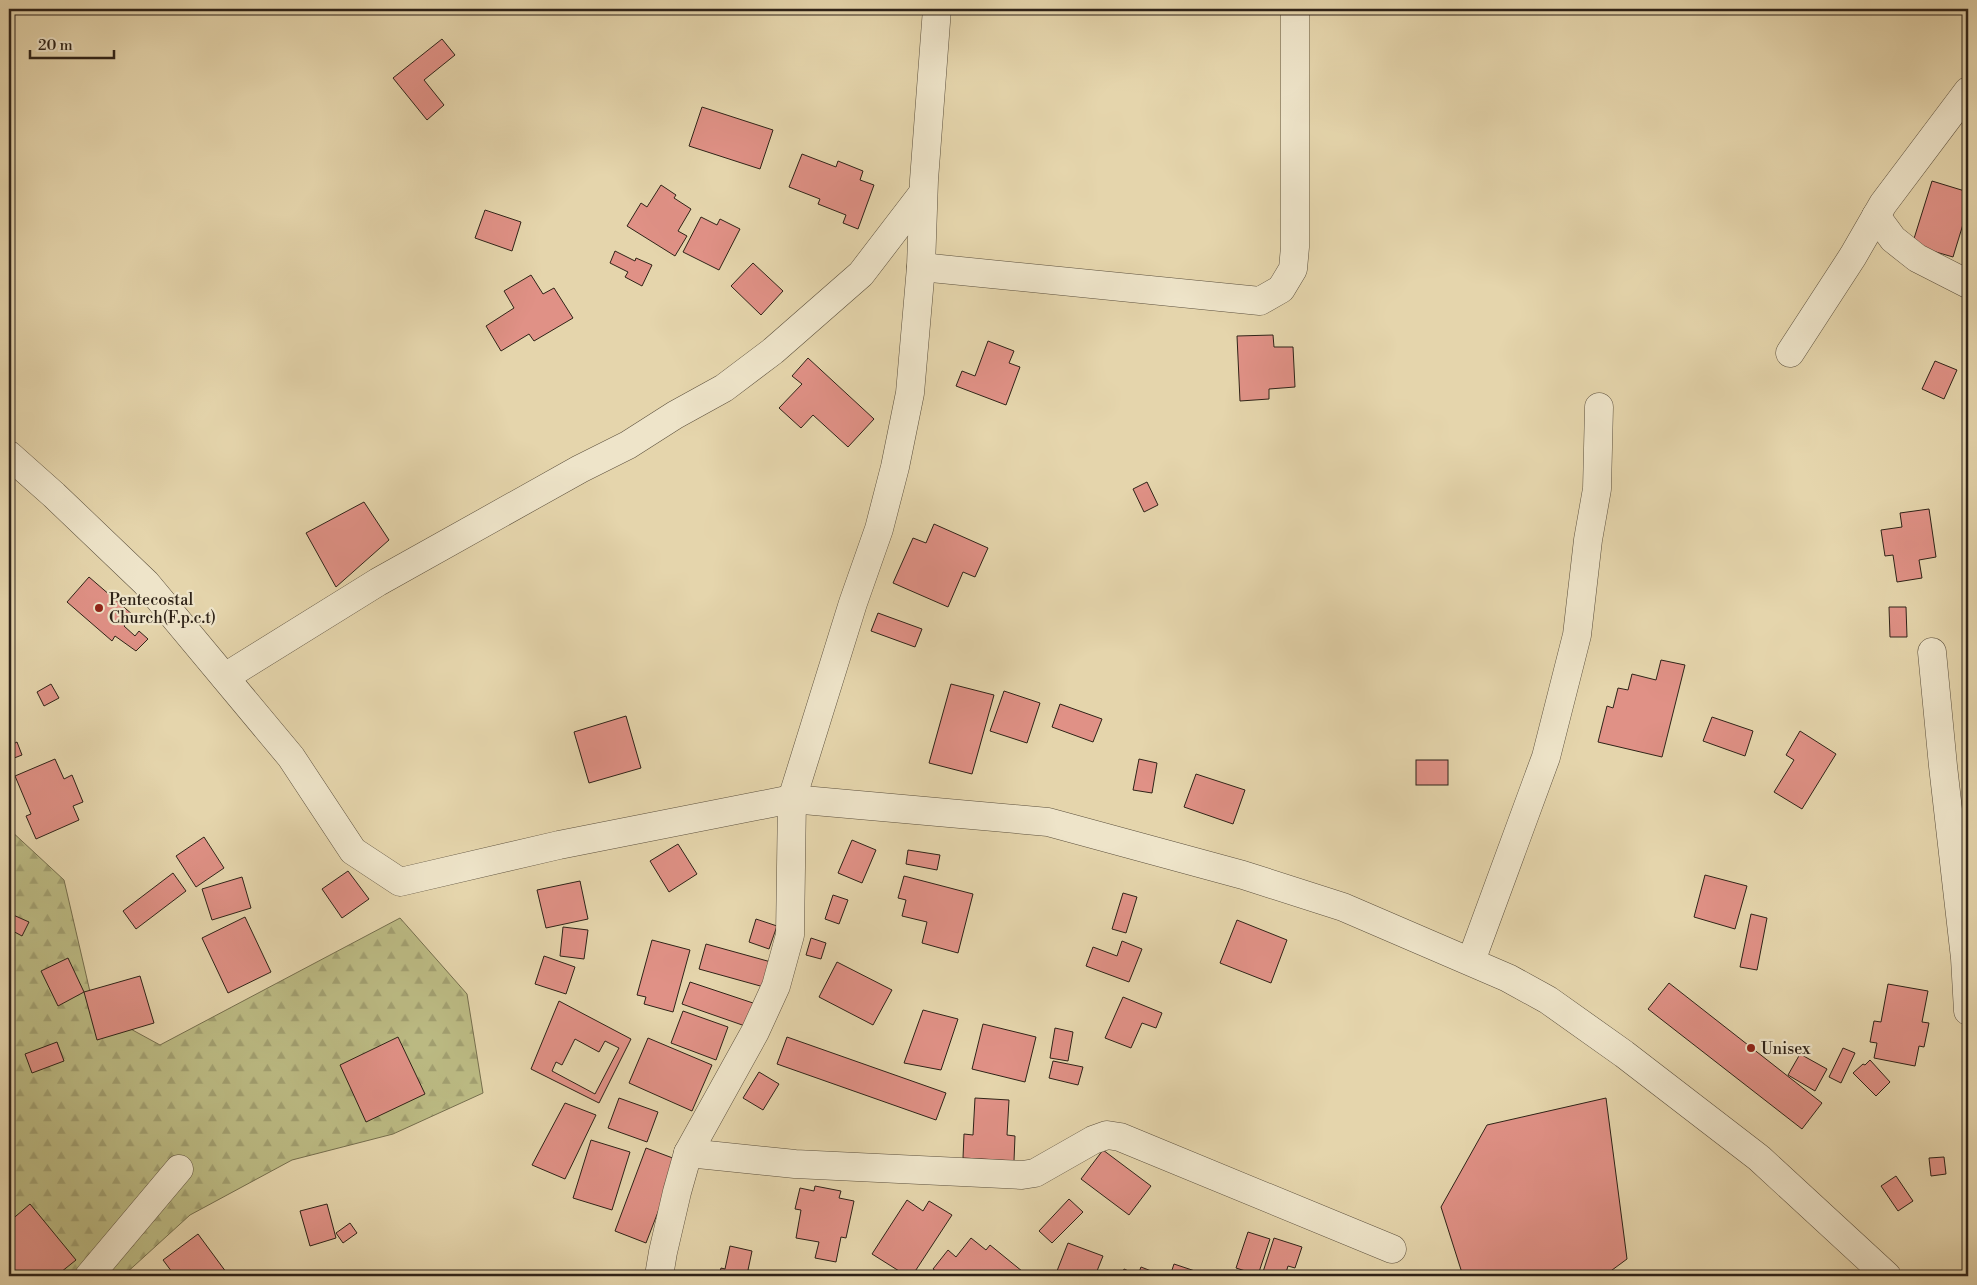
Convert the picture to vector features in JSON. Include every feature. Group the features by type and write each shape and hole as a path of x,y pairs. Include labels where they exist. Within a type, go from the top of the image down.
{"street":[{"path":"659,1276 662,1252 676,1192 688,1153 755,1032 776,986 790,935 792,799 853,603 879,529 895,468 910,393 921,267 924,193 937,9"},
{"path":"921,267 1260,301 1282,288 1293,269 1295,247 1295,9"},
{"path":"1790,353 1883,204 1968,90"},
{"path":"225,678 378,582 571,474 628,445 675,415 724,388 773,351 861,274 924,193"},
{"path":"1876,216 1893,239 1918,258 1968,284"},
{"path":"1471,962 1546,757 1577,635 1588,540 1597,489 1598,407"},
{"path":"9,454 146,583 291,757 353,851 400,882 558,845 792,799 1048,822 1243,876 1344,907 1508,978 1548,1000 1678,1094 1759,1158 1887,1276"},
{"path":"1932,652 1942,766 1965,958 1968,1011"},
{"path":"688,1153 795,1164 1022,1175 1035,1172 1092,1140 1107,1135 1120,1137 1392,1250"},
{"path":"89,1276 179,1169"}],"green space":[{"path":"9,829 64,880 94,1009 160,1045 400,918 467,994 483,1093 393,1134 292,1160 190,1215 123,1276 9,1276"}],"building":[{"path":"442,39 455,55 424,80 444,105 427,120 393,78"},
{"path":"702,107 773,130 760,169 689,146"},
{"path":"802,154 836,167 838,161 863,171 860,180 874,185 858,229 843,223 846,215 818,204 820,199 789,187"},
{"path":"1932,181 1968,192 1968,208 1953,257 1912,245"},
{"path":"661,185 676,195 674,198 691,209 678,231 687,236 675,256 627,226 641,203 647,207"},
{"path":"485,210 521,222 512,251 475,238"},
{"path":"701,217 717,225 720,219 740,229 719,270 683,252"},
{"path":"615,251 635,261 636,258 652,265 642,286 625,277 628,272 610,263"},
{"path":"753,263 783,291 761,315 731,286"},
{"path":"531,275 543,294 554,288 573,318 534,341 529,334 501,351 486,326 514,308 504,291"},
{"path":"1273,335 1274,347 1293,347 1295,387 1269,389 1269,399 1240,401 1237,336"},
{"path":"988,341 1014,351 1009,363 1020,367 1006,405 956,386 962,371 975,376"},
{"path":"808,358 874,419 848,447 813,415 801,428 779,408 802,384 792,376"},
{"path":"1935,361 1957,370 1944,399 1922,389"},
{"path":"1147,482 1158,505 1144,512 1133,489"},
{"path":"364,502 389,540 336,587 306,533"},
{"path":"1929,509 1936,557 1919,560 1922,578 1897,582 1893,555 1885,556 1881,530 1902,527 1900,513"},
{"path":"934,524 988,548 975,577 963,572 948,607 893,583 913,538 926,543"},
{"path":"89,577 133,615 124,626 135,636 139,631 148,639 136,651 115,636 112,641 67,602"},
{"path":"1889,607 1906,607 1907,637 1890,637"},
{"path":"878,613 922,629 915,647 871,631"},
{"path":"1661,660 1685,665 1662,757 1598,742 1607,706 1613,708 1618,688 1628,690 1632,674 1656,680"},
{"path":"51,684 59,698 44,706 37,692"},
{"path":"951,684 994,695 972,774 929,763"},
{"path":"1004,691 1040,703 1027,743 990,731"},
{"path":"1060,704 1102,719 1093,742 1052,727"},
{"path":"626,716 641,768 589,783 574,732"},
{"path":"1712,717 1753,731 1745,756 1703,741"},
{"path":"1800,731 1836,754 1802,809 1774,792 1794,760 1786,755"},
{"path":"17,742 22,755 9,760 9,746"},
{"path":"55,759 64,779 72,775 83,802 73,806 79,820 36,839 26,816 31,814 15,776"},
{"path":"1139,759 1157,763 1152,793 1133,790"},
{"path":"1416,760 1448,760 1448,785 1416,785"},
{"path":"1196,774 1245,790 1233,824 1184,807"},
{"path":"204,837 224,868 196,887 176,856"},
{"path":"852,840 876,850 862,883 838,873"},
{"path":"678,844 697,874 669,892 650,861"},
{"path":"908,850 940,855 937,870 906,864"},
{"path":"348,871 369,899 342,918 322,889"},
{"path":"173,873 186,891 136,929 123,911"},
{"path":"1705,875 1747,886 1735,929 1694,917"},
{"path":"904,876 973,894 958,953 922,943 927,922 902,916 906,900 898,898"},
{"path":"242,877 251,908 212,920 202,889"},
{"path":"580,881 588,919 546,928 537,890"},
{"path":"1123,893 1137,897 1126,933 1112,929"},
{"path":"833,895 848,900 839,924 825,919"},
{"path":"11,914 29,922 22,936 9,929"},
{"path":"1751,914 1767,918 1757,970 1740,967"},
{"path":"245,917 271,972 228,993 202,938"},
{"path":"756,919 777,926 769,949 749,942"},
{"path":"1237,920 1287,940 1271,983 1220,963"},
{"path":"563,927 588,930 584,959 560,956"},
{"path":"811,938 826,943 821,959 806,955"},
{"path":"652,940 690,950 673,1012 644,1004 646,997 637,995"},
{"path":"1122,941 1142,949 1129,982 1086,966 1093,947 1117,956"},
{"path":"706,944 771,962 764,987 699,969"},
{"path":"544,956 575,967 566,994 535,984"},
{"path":"68,958 84,992 58,1006 41,971"},
{"path":"837,962 892,990 873,1025 819,997"},
{"path":"140,976 154,1023 97,1040 84,992"},
{"path":"690,982 756,1004 748,1027 682,1004"},
{"path":"1669,983 1822,1103 1802,1129 1648,1009"},
{"path":"1888,984 1928,991 1922,1022 1929,1023 1924,1047 1919,1046 1915,1066 1874,1058 1877,1043 1870,1042 1874,1021 1881,1022"},
{"path":"1123,997 1162,1013 1156,1028 1142,1023 1131,1048 1105,1038"},
{"path":"559,1001 631,1039 599,1103 531,1069","holes":["575,1039 599,1052 605,1041 619,1048 595,1094 552,1071 556,1062 562,1065"]},
{"path":"923,1010 958,1019 941,1070 904,1063"},
{"path":"683,1011 728,1027 716,1060 671,1043"},
{"path":"983,1024 1036,1037 1025,1082 972,1069"},
{"path":"1055,1028 1073,1032 1068,1061 1050,1058"},
{"path":"398,1037 425,1094 366,1122 340,1065"},
{"path":"787,1037 946,1093 936,1120 777,1064"},
{"path":"648,1038 712,1065 692,1111 629,1083"},
{"path":"57,1042 64,1061 32,1073 25,1054"},
{"path":"1843,1048 1855,1053 1841,1083 1829,1077"},
{"path":"1800,1054 1827,1069 1815,1091 1788,1075"},
{"path":"1870,1060 1890,1082 1876,1096 1853,1073"},
{"path":"1053,1061 1083,1067 1078,1085 1049,1078"},
{"path":"759,1072 779,1084 763,1110 743,1098"},
{"path":"619,1098 658,1112 647,1142 608,1128"},
{"path":"975,1098 1009,1100 1007,1135 1015,1136 1014,1161 963,1158 964,1134 973,1135"},
{"path":"1606,1098 1627,1259 1604,1276 1463,1276 1441,1207 1487,1125"},
{"path":"565,1103 596,1115 565,1179 532,1165"},
{"path":"591,1140 630,1152 612,1210 573,1198"},
{"path":"646,1148 678,1160 646,1243 615,1231"},
{"path":"1103,1150 1151,1186 1129,1215 1081,1179"},
{"path":"1944,1157 1946,1174 1931,1176 1929,1158"},
{"path":"1896,1176 1913,1201 1898,1211 1881,1186"},
{"path":"815,1186 841,1191 839,1198 854,1201 846,1238 841,1237 836,1262 815,1258 819,1242 796,1238 801,1210 795,1209 800,1188 814,1191"},
{"path":"1069,1199 1083,1212 1052,1243 1039,1231"},
{"path":"907,1200 923,1211 929,1201 952,1215 912,1276 907,1276 872,1254"},
{"path":"30,1204 76,1260 56,1276 9,1276 9,1222"},
{"path":"327,1204 336,1238 310,1246 300,1211"},
{"path":"350,1223 357,1233 343,1243 336,1233"},
{"path":"1248,1232 1270,1239 1258,1275 1236,1268"},
{"path":"198,1234 229,1276 175,1276 163,1260"},
{"path":"971,1238 986,1250 990,1245 1028,1276 943,1276 933,1269 948,1250 956,1257"},
{"path":"1274,1238 1302,1247 1295,1268 1288,1266 1285,1276 1262,1275"},
{"path":"1068,1243 1103,1256 1095,1276 1055,1276"},
{"path":"730,1246 752,1251 748,1270 770,1276 719,1276 721,1268 725,1269"},
{"path":"1174,1264 1210,1276 1170,1276"},
{"path":"1141,1267 1164,1276 1121,1276 1124,1269 1138,1275"}],"place":[{"name":"Pentecostal Church(F.p.c.t)","path":"99,608"},
{"name":"Unisex","path":"1751,1048"}]}
